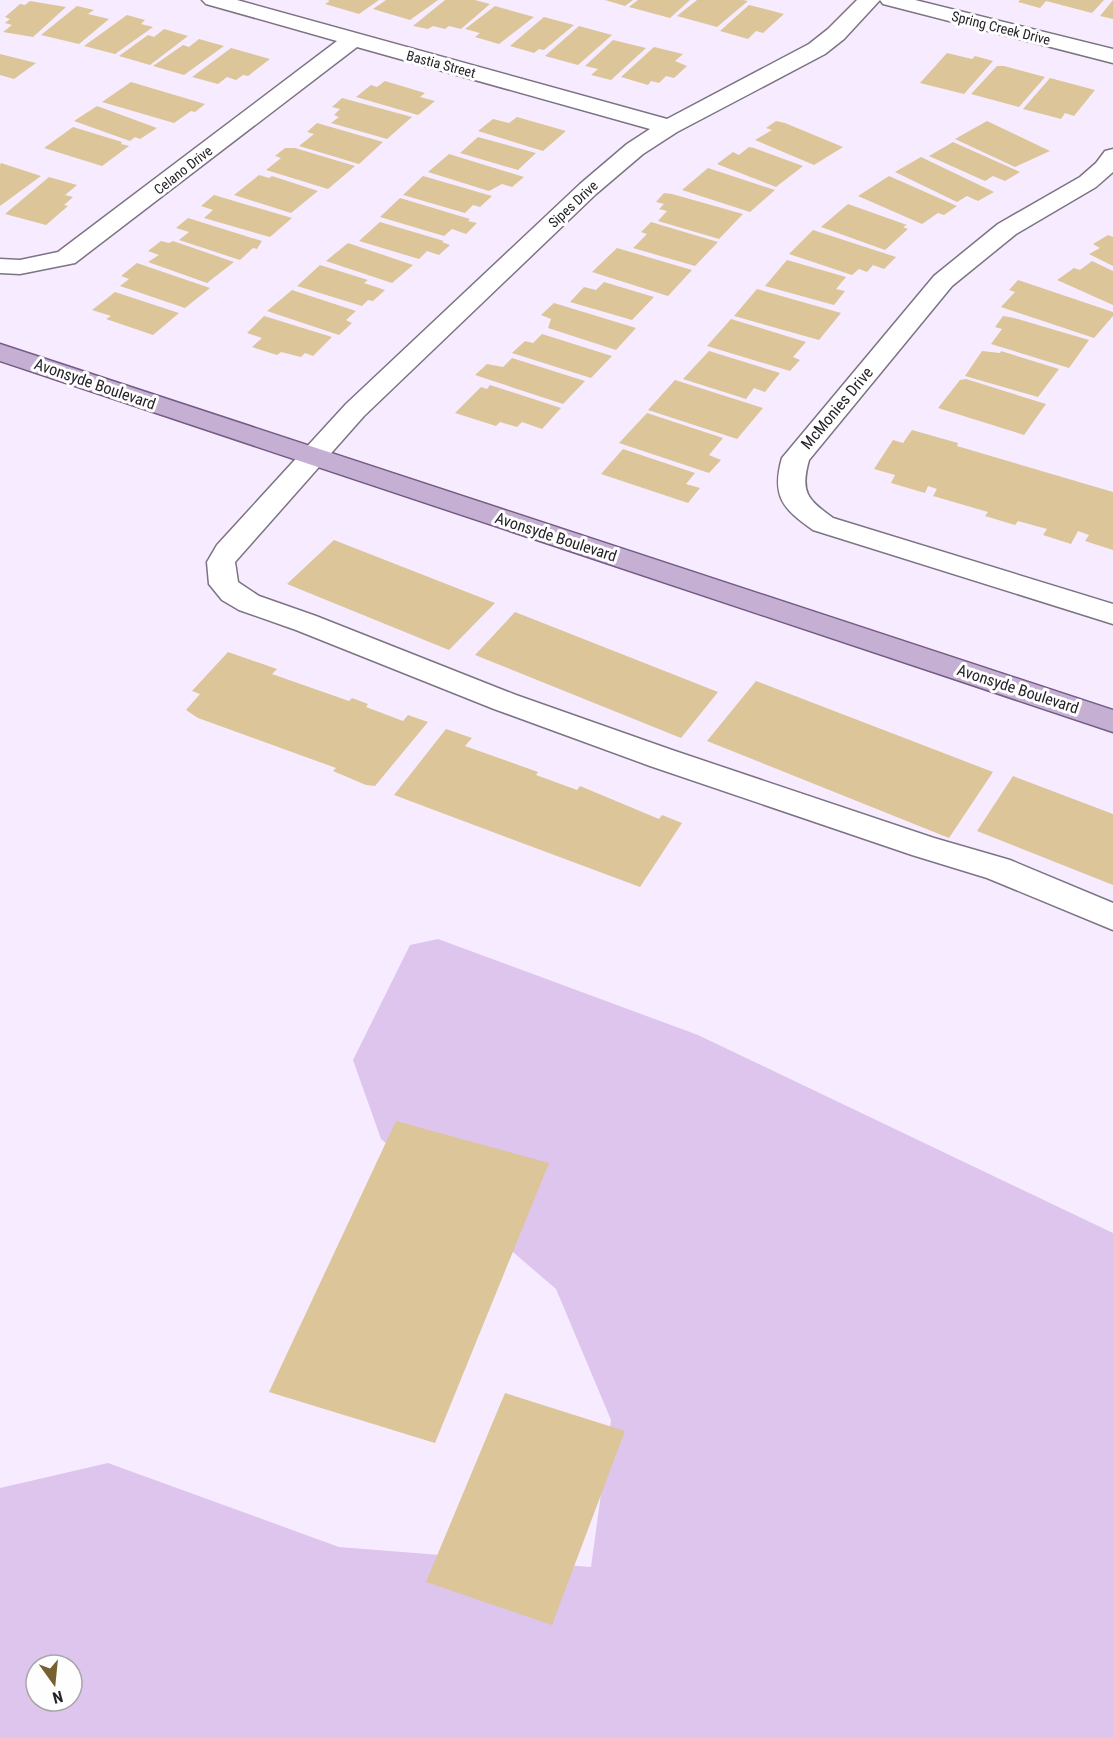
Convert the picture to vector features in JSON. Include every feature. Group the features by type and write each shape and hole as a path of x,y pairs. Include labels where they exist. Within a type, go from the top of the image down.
{"main road":[{"name":"Avonsyde Boulevard","path":"0,352 1113,721"}],"street":[{"name":"Bastia Street","path":"213,0 669,127"},
{"name":"Sipes Drive","path":"869,0 836,34 817,49 669,127 635,149 588,189 355,410 227,551 221,562 224,584 241,599 505,702 825,814 998,869 1113,917"},
{"name":"Spring Creek Drive","path":"890,0 1113,56"},
{"name":"Celano Drive","path":"0,266 20,267 66,258 352,40"},
{"name":"McMonies Drive","path":"1113,156 1104,168 1088,182 1007,229 943,281 796,458 789,477 792,496 804,510 824,524 1113,614"}],"shaded area":[{"path":"438,939 698,1035 1113,1233 1113,1737 0,1737 0,1488 108,1463 339,1547 591,1567 611,1420 556,1289 381,1139 353,1060 410,945"}],"building":[{"path":"327,0 379,0 359,14 325,4 330,1"},
{"path":"386,0 438,0 410,20 373,9"},
{"path":"445,0 475,0 490,4 461,29 449,26 445,29 433,26 428,29 413,26"},
{"path":"605,0 633,0 625,6"},
{"path":"638,0 690,0 670,18 629,7"},
{"path":"697,0 748,1 717,27 677,16"},
{"path":"1020,0 1104,0 1092,13 1046,1 1040,8 1018,2"},
{"path":"1113,0 1113,19 1100,16"},
{"path":"30,1 66,7 33,37 3,32 12,25 5,23 10,19 5,17 20,4 25,5"},
{"path":"749,5 784,14 763,33 756,31 748,39 720,31"},
{"path":"77,6 94,10 88,14 109,19 79,44 41,35"},
{"path":"495,6 534,17 499,44 475,37 480,33 465,29"},
{"path":"127,15 145,20 141,24 153,27 115,54 84,46"},
{"path":"544,17 574,25 544,50 539,49 534,53 510,46"},
{"path":"579,26 612,35 578,65 545,56"},
{"path":"164,29 188,36 150,65 119,56 148,35 154,37"},
{"path":"199,39 224,46 184,75 153,66 183,45 189,47"},
{"path":"613,40 646,48 611,80 591,75 598,69 585,66"},
{"path":"654,47 683,54 675,61 687,66 674,78 666,76 659,83 651,81 648,85 621,77"},
{"path":"231,48 270,59 248,76 243,75 236,80 227,77 218,84 192,77"},
{"path":"947,53 972,59 975,56 993,61 964,94 920,83"},
{"path":"0,54 36,63 14,79 0,75"},
{"path":"997,66 1045,77 1019,107 971,94"},
{"path":"1050,78 1095,90 1074,116 1065,113 1061,119 1023,109"},
{"path":"385,81 425,93 420,97 435,101 418,115 356,97 371,85 377,87"},
{"path":"131,82 205,104 174,123 102,102"},
{"path":"342,98 412,117 387,139 331,123 339,117 334,115 340,109 332,107"},
{"path":"97,106 157,128 140,139 135,137 130,141 74,121"},
{"path":"517,117 566,131 543,151 478,131 493,119 509,123"},
{"path":"776,121 843,147 814,165 755,140 772,130 766,128"},
{"path":"987,121 1050,151 1015,167 955,139"},
{"path":"317,123 383,142 359,164 299,146 314,134 307,132"},
{"path":"73,127 129,146 102,166 44,148"},
{"path":"478,137 536,153 518,170 460,153"},
{"path":"953,142 1020,172 1005,181 993,176 985,181 929,156"},
{"path":"749,147 803,166 776,187 717,164 733,152 739,155"},
{"path":"285,148 295,148 355,166 328,189 266,170 281,158 275,156"},
{"path":"449,154 524,177 512,187 502,184 489,191 428,172"},
{"path":"921,157 994,192 978,201 967,196 957,202 895,172"},
{"path":"1,163 41,176 0,206 0,165"},
{"path":"708,168 775,190 750,212 682,190"},
{"path":"259,175 269,178 272,176 318,191 291,213 234,195"},
{"path":"423,176 492,196 480,207 473,205 465,213 403,195"},
{"path":"889,176 957,206 944,215 938,213 922,224 858,196"},
{"path":"49,177 77,185 65,195 73,197 64,205 68,206 46,225 5,214"},
{"path":"664,193 743,214 719,239 658,221 667,211 659,209 664,204 656,202"},
{"path":"214,195 292,218 270,237 204,218 213,210 201,206"},
{"path":"400,198 477,223 466,234 452,229 444,236 380,217"},
{"path":"848,204 907,225 903,227 908,229 885,250 821,227"},
{"path":"188,218 262,241 257,249 253,248 240,260 179,240 189,232 176,228"},
{"path":"380,222 444,241 442,242 450,245 439,255 427,251 419,259 359,241"},
{"path":"651,222 718,242 695,266 633,248 647,234 641,232"},
{"path":"813,230 896,257 884,269 873,265 867,272 859,269 852,275 789,254"},
{"path":"1108,235 1113,237 1113,266 1089,254 1100,248 1093,244"},
{"path":"161,241 169,243 173,241 234,262 207,283 148,262 159,255 148,251"},
{"path":"348,243 413,265 392,283 326,261"},
{"path":"617,248 692,270 668,296 592,272"},
{"path":"787,260 846,277 836,289 845,291 834,305 765,286"},
{"path":"1092,261 1113,271 1113,305 1057,280 1074,268 1080,270"},
{"path":"137,263 210,288 185,308 120,286 129,279 121,276"},
{"path":"320,265 368,280 364,283 385,290 373,301 368,300 362,306 297,286"},
{"path":"1018,280 1113,312 1113,316 1094,338 1001,307 1015,292 1009,290"},
{"path":"604,282 654,297 632,320 570,302 584,287 596,290"},
{"path":"757,289 841,313 819,340 734,316"},
{"path":"292,290 356,311 346,320 352,323 339,335 267,311"},
{"path":"115,292 179,313 153,335 106,319 111,316 92,310"},
{"path":"554,303 636,328 616,350 548,328 551,319 541,315"},
{"path":"264,316 332,337 313,356 305,353 301,357 281,352 277,355 252,347 262,338 247,333"},
{"path":"1003,316 1089,340 1069,368 991,344 1002,329 995,327"},
{"path":"731,319 806,342 793,357 800,360 790,371 707,346"},
{"path":"542,334 612,356 591,378 512,353 525,341 533,343"},
{"path":"709,351 780,373 765,392 754,388 746,399 683,379"},
{"path":"982,351 1000,353 1001,351 1059,369 1038,397 965,376"},
{"path":"512,358 585,381 563,404 475,375 487,364 503,367"},
{"path":"966,379 1046,404 1024,435 938,408 960,380"},
{"path":"675,380 763,408 737,439 648,410"},
{"path":"490,385 561,408 542,429 522,422 517,427 500,422 496,426 455,413 481,387 487,389"},
{"path":"647,413 723,438 709,455 721,460 709,473 619,443"},
{"path":"912,430 958,443 957,446 1113,492 1113,550 1085,541 1089,535 1078,531 1071,544 1043,535 1047,529 1018,521 1015,525 985,516 988,512 933,496 937,489 928,486 925,493 891,483 895,475 874,469 893,440 903,443"},
{"path":"623,449 695,473 686,484 700,488 688,503 601,474"},
{"path":"334,540 495,603 449,650 287,584"},
{"path":"515,612 718,692 681,738 475,655"},
{"path":"228,652 277,669 272,674 349,701 352,698 368,704 366,707 403,721 408,715 428,722 375,786 366,785 333,771 336,768 198,718 186,710 200,694 192,691"},
{"path":"756,681 993,772 949,838 707,741"},
{"path":"446,729 472,738 465,746 538,772 536,775 577,790 580,786 659,819 662,815 682,823 640,887 394,795"},
{"path":"1013,776 1113,814 1113,885 977,831"},
{"path":"396,1121 549,1163 435,1443 269,1392"},
{"path":"505,1393 625,1431 552,1625 426,1582"}]}
